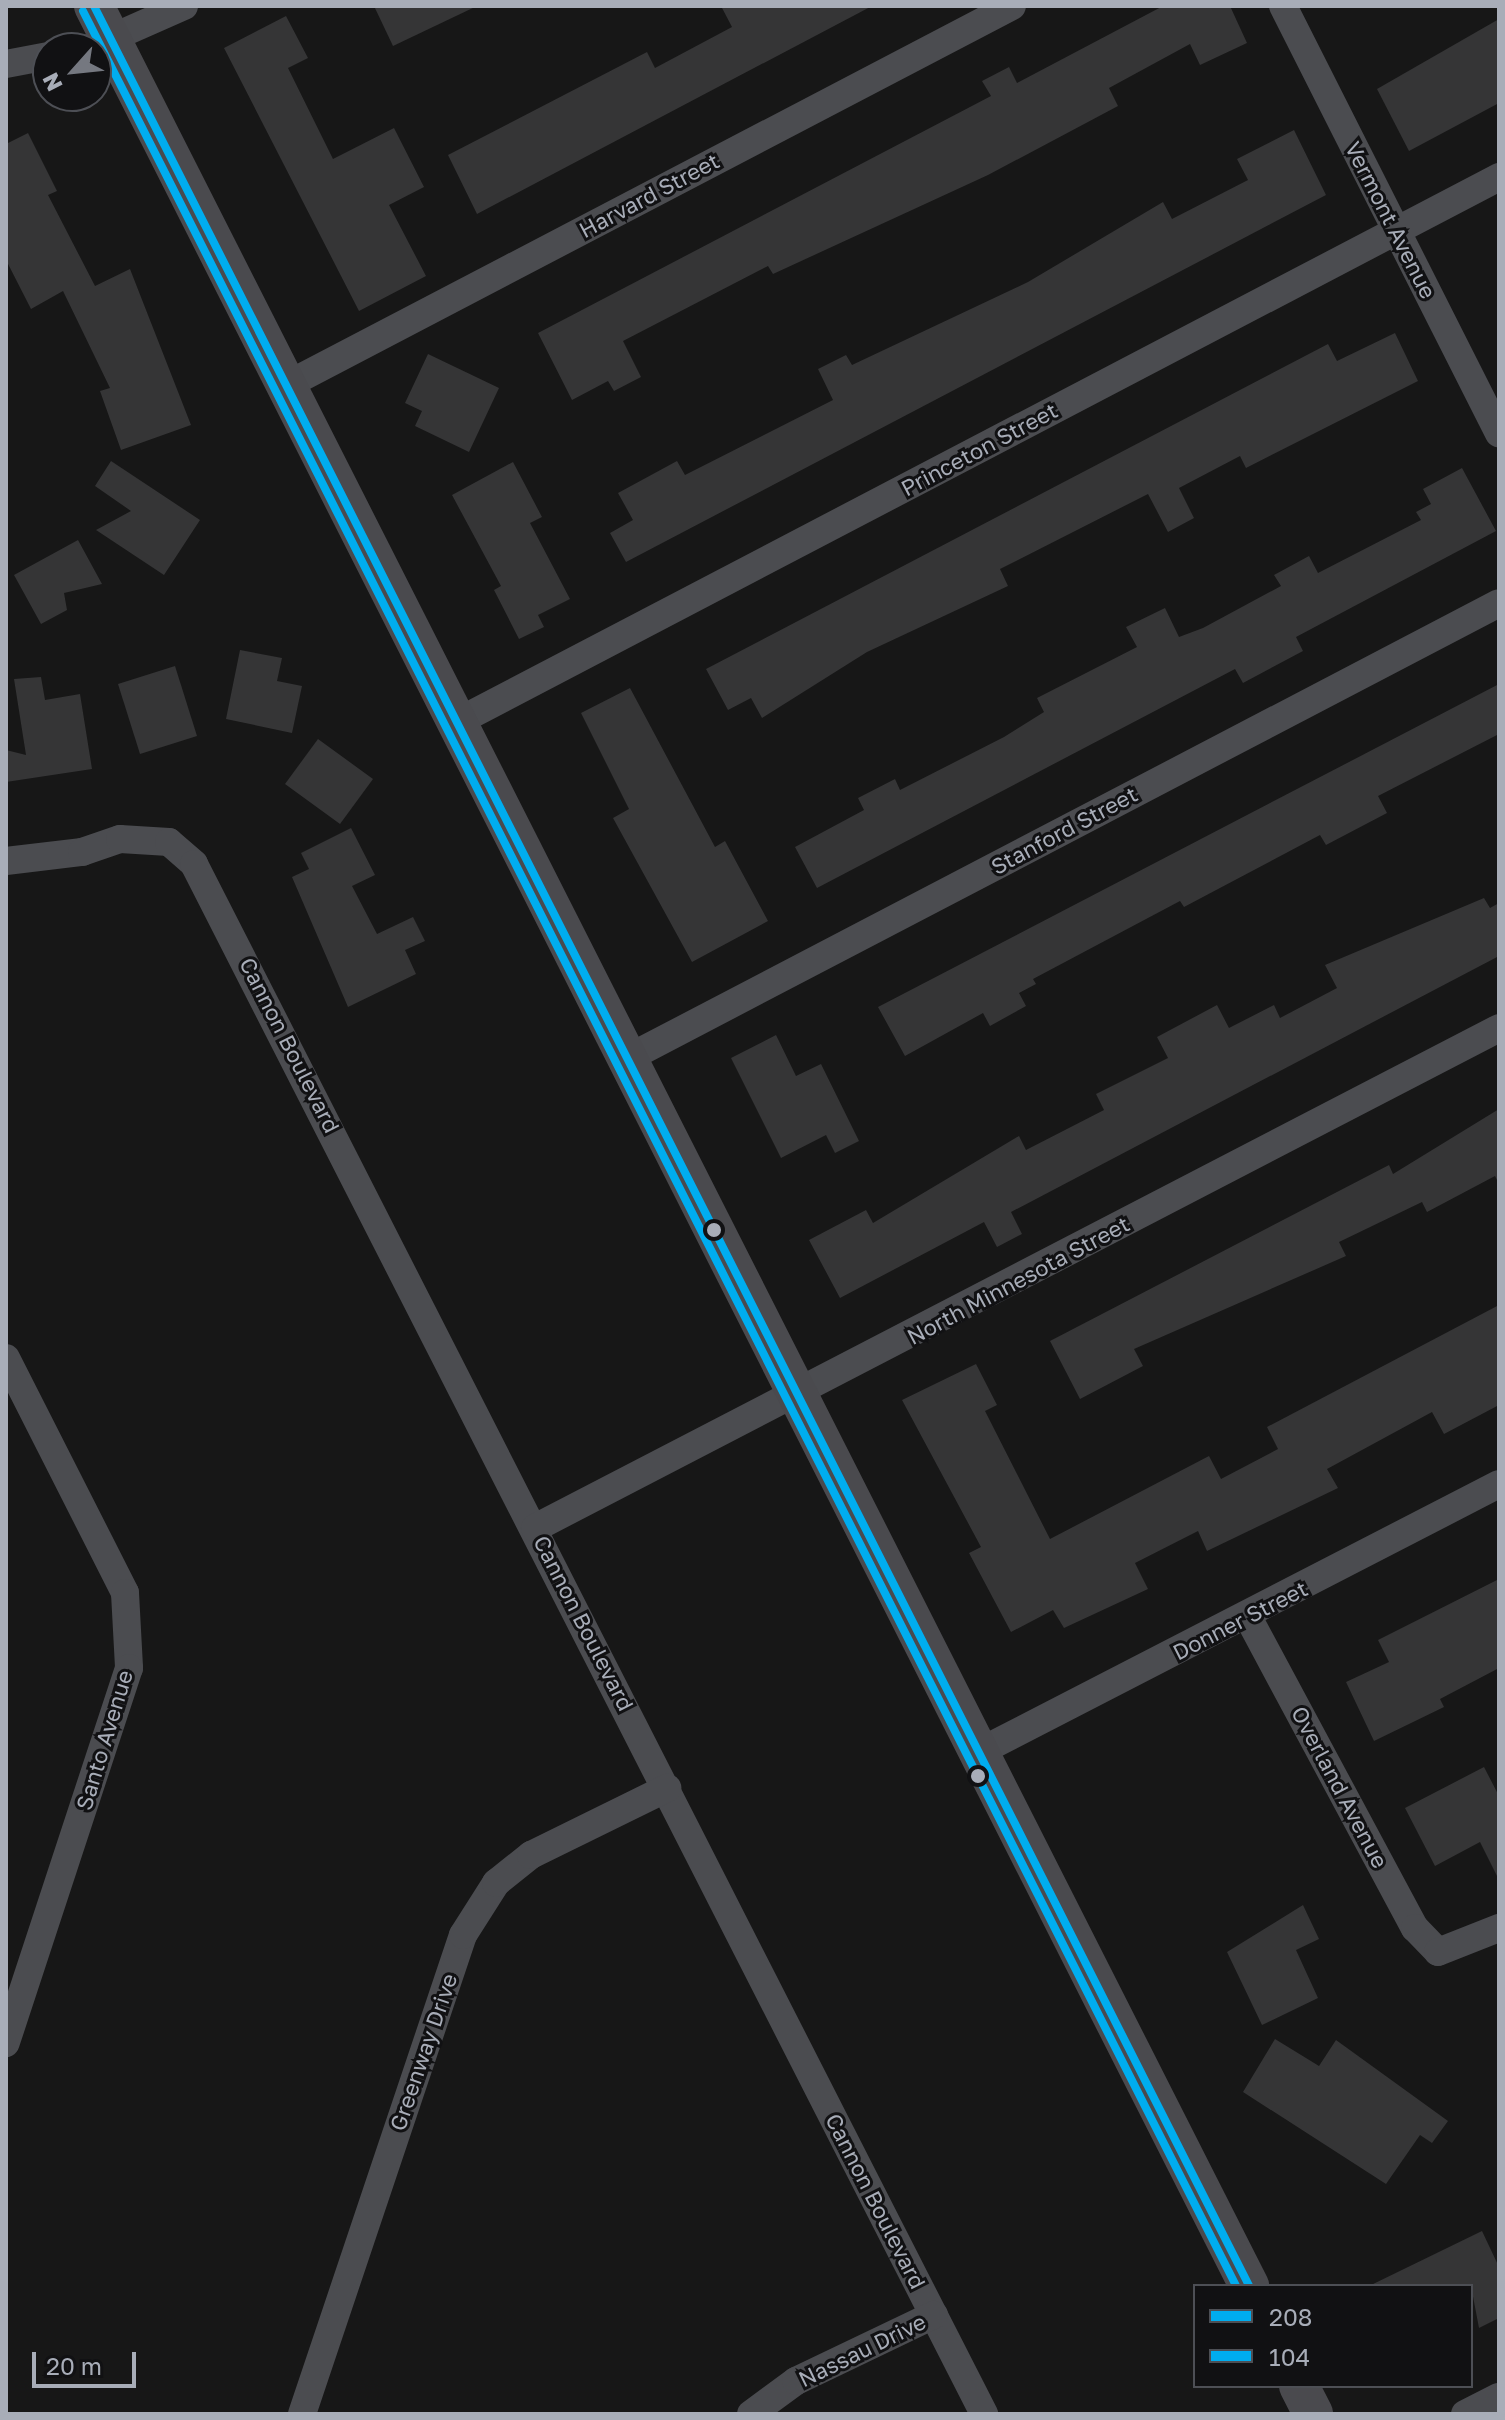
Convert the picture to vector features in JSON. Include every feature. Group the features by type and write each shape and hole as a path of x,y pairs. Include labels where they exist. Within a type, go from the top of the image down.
{"main road":[{"path":"94,6 99,32"},
{"path":"112,66 287,385 630,1057 1248,2284"},
{"path":"1300,2388 1313,2414"}],"street":[{"path":"112,41 184,6"},
{"name":"Harvard Street","path":"287,385 1012,6"},
{"name":"Vermont Avenue","path":"1283,6 1499,433"},
{"path":"6,64 32,59"},
{"name":"Princeton Street","path":"459,721 1499,177"},
{"name":"Stanford Street","path":"630,1057 1499,603"},
{"name":"Cannon Boulevard","path":"6,861 82,852 120,839 169,842 194,864 225,916 984,2414"},
{"name":"North Minnesota Street","path":"535,1528 800,1394 1499,1028"},
{"name":"Santo Avenue","path":"6,1358 125,1593 129,1668 6,2043"},
{"name":"Donner Street","path":"979,1752 1248,1617 1499,1484"},
{"name":"Overland Avenue","path":"1248,1617 1415,1928 1438,1952 1499,1928"},
{"name":"Greenway Drive","path":"302,2414 463,1935 496,1883 531,1855 667,1788"},
{"name":"Nassau Drive","path":"751,2414 796,2381 934,2315"},
{"path":"1465,2414 1499,2397"}],"building":[{"path":"374,6 477,6 393,46"},
{"path":"721,6 872,6 477,214 448,155 647,52 655,68 732,27"},
{"path":"1163,6 1230,6 1247,43 1200,65 1190,44 1109,88 1118,106 988,175 773,274 768,266 623,341 641,377 614,391 608,381 572,400 538,333 991,96 982,81 1009,67 1017,83"},
{"path":"286,16 308,58 288,68 333,159 394,128 424,187 389,205 426,276 359,311 224,48"},
{"path":"1499,19 1499,103 1409,151 1377,89"},
{"path":"1294,130 1326,195 626,562 610,533 633,520 618,493 677,461 685,475 833,400 818,369 846,355 852,365 1028,282 1163,202 1172,219 1248,180 1237,159"},
{"path":"28,133 57,191 48,195 95,286 130,269 191,425 121,450 100,391 110,388 63,291 31,309 6,260 6,144"},
{"path":"1395,333 1418,381 1246,468 1240,456 1179,488 1194,518 1168,532 1148,494 1000,569 1008,586 867,652 762,718 751,698 728,710 706,669 1328,344 1337,361"},
{"path":"428,354 499,388 469,452 415,426 422,411 405,403"},
{"path":"111,461 200,520 164,575 96,530 131,511 95,486"},
{"path":"513,462 542,517 530,523 570,599 538,615 544,627 519,639 494,590 501,586 452,495"},
{"path":"1462,468 1496,531 1296,637 1303,651 1243,683 1235,669 817,888 795,847 864,810 858,798 895,779 900,790 1004,737 1044,712 1037,698 1137,647 1126,627 1165,608 1179,637 1203,628 1281,586 1274,575 1309,556 1318,573 1421,520 1416,512 1431,504 1423,489"},
{"path":"78,540 102,584 64,593 67,610 41,624 14,575"},
{"path":"240,650 282,658 277,681 302,686 292,733 226,719"},
{"path":"175,666 197,736 140,754 118,684"},
{"path":"41,677 45,700 80,694 92,769 6,782 6,750 26,755 14,679"},
{"path":"1499,684 1499,734 1378,796 1387,813 1326,845 1320,835 1184,907 1180,901 1033,979 1036,984 1019,993 1026,1006 990,1026 983,1013 905,1056 878,1007"},
{"path":"630,688 715,847 725,841 768,921 692,962 613,818 629,809 581,713"},
{"path":"318,739 373,779 340,824 285,784"},
{"path":"351,828 375,875 352,886 377,934 413,917 425,941 405,950 416,974 348,1007 292,877 309,869 301,853"},
{"path":"1484,898 1490,908 1499,903 1499,956 1011,1212 1022,1234 997,1247 984,1222 840,1298 809,1240 866,1210 873,1223 1019,1136 1026,1150 1104,1110 1096,1094 1168,1058 1157,1037 1217,1005 1229,1028 1274,1005 1280,1018 1337,988 1325,965"},
{"path":"776,1035 796,1076 821,1064 859,1141 835,1153 826,1135 781,1158 731,1058"},
{"path":"1499,1109 1499,1184 1495,1176 1427,1212 1422,1202 1339,1242 1346,1256 1134,1349 1143,1366 1080,1399 1050,1341 1389,1165 1393,1174"},
{"path":"1499,1305 1499,1405 1444,1434 1432,1412 1327,1469 1338,1488 1207,1551 1198,1531 1135,1563 1148,1589 1064,1628 1053,1610 1011,1632 969,1553 981,1547 902,1400 976,1364 997,1405 985,1411 1050,1539 1209,1456 1221,1479 1278,1449 1267,1427"},
{"path":"1499,1579 1499,1668 1440,1699 1444,1707 1374,1741 1346,1682 1389,1662 1378,1640"},
{"path":"1484,1767 1499,1796 1499,1880 1480,1842 1435,1866 1405,1808"},
{"path":"1303,1905 1319,1939 1296,1950 1318,1998 1262,2025 1227,1952"},
{"path":"1275,2039 1319,2066 1336,2040 1448,2121 1432,2143 1420,2135 1386,2184 1243,2092"},
{"path":"1482,2231 1499,2267 1499,2318 1479,2328 1473,2284 1373,2284"}],"transit line":[{"name":"208","path":"94,6 1248,2284"},
{"name":"104","path":"83,11 1235,2284"}]}
